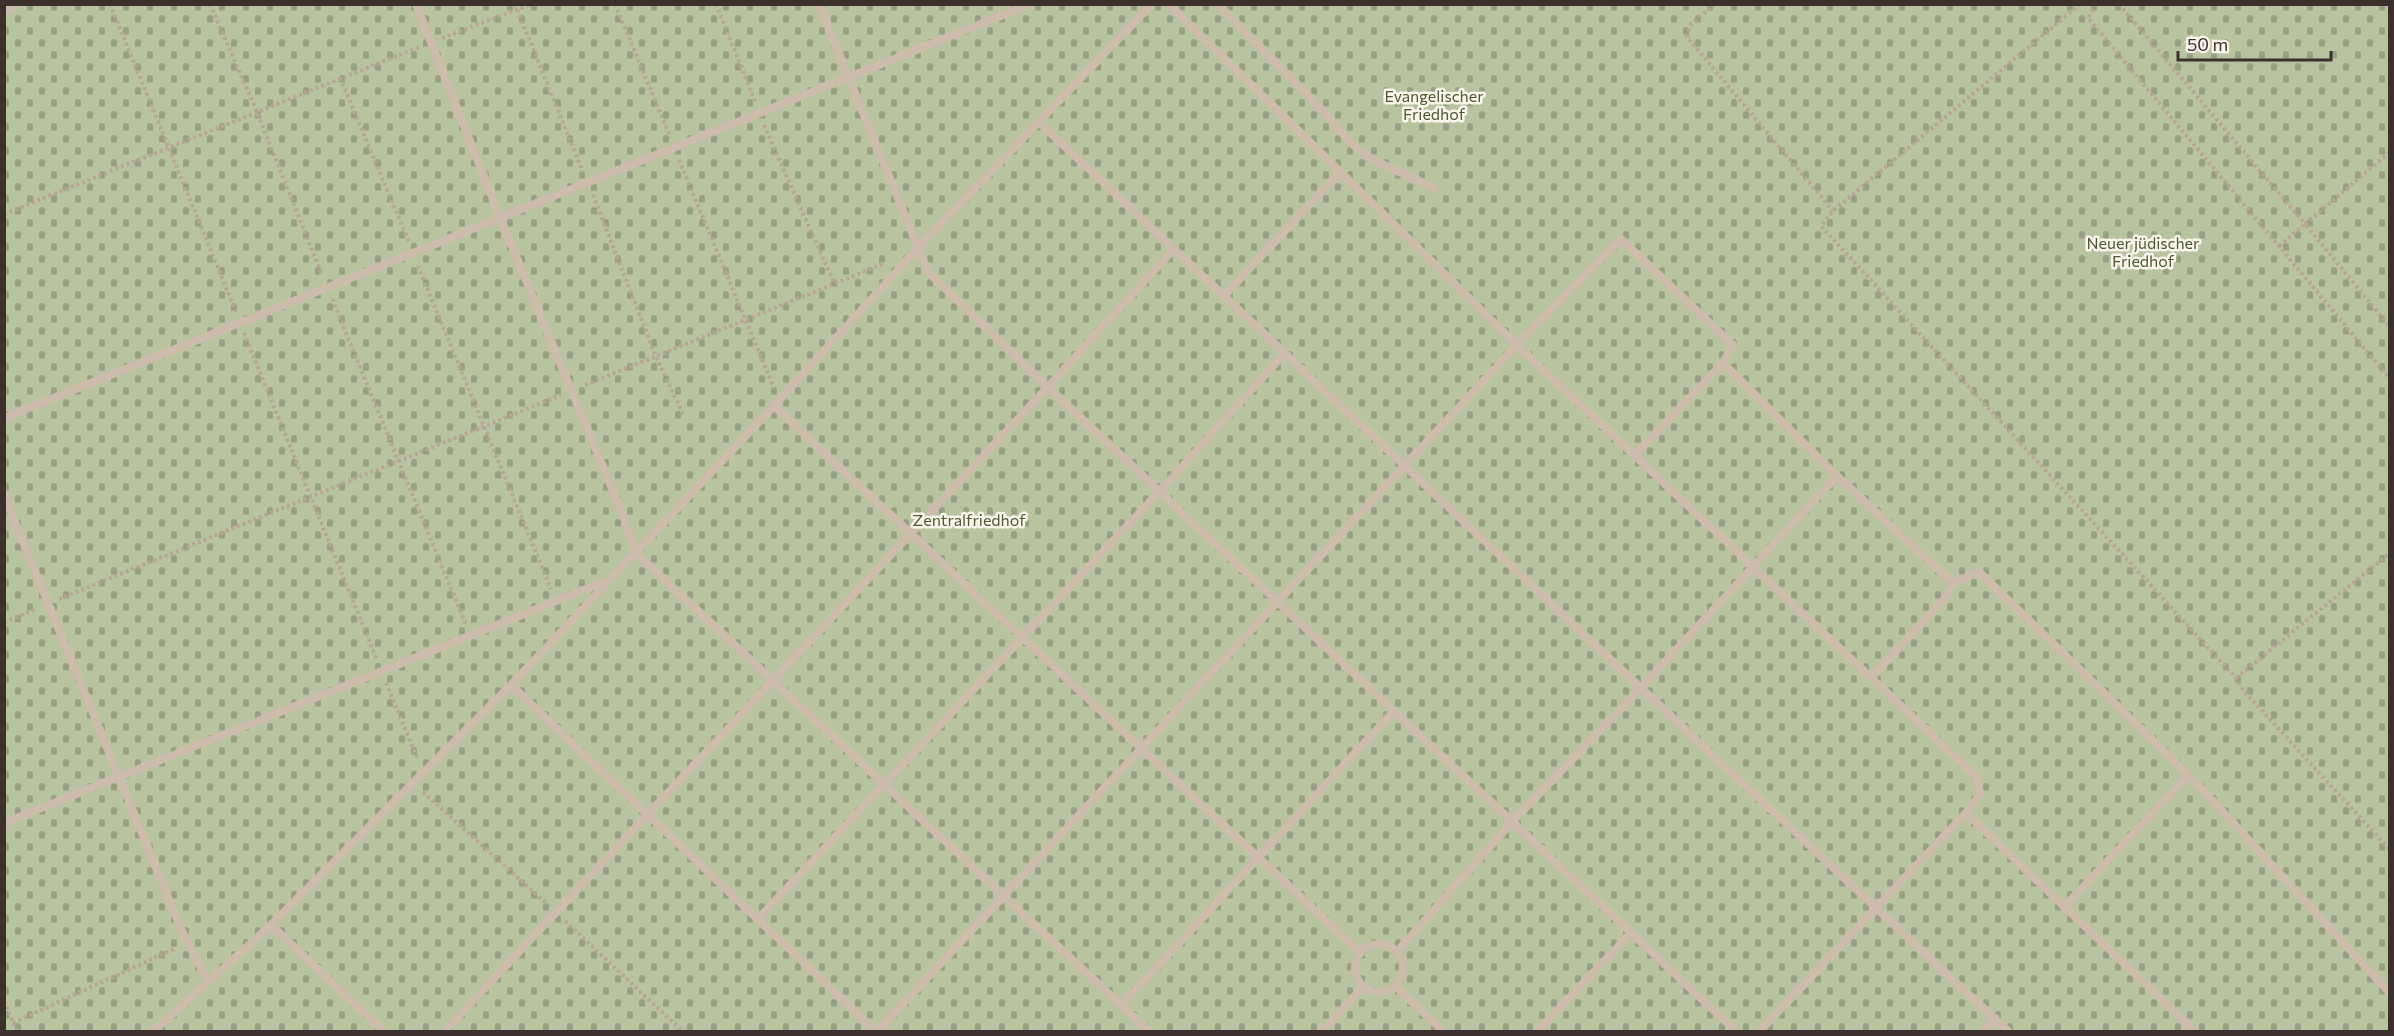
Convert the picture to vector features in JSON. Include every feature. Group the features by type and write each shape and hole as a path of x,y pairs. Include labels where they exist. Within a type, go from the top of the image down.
{"lane":[{"path":"4,10 19,4"},
{"path":"416,4 500,217 625,520 635,552 1150,1032"},
{"path":"819,4 928,272 1737,1032"},
{"path":"4,418 1030,4"},
{"path":"153,1032 207,980 271,925 511,685 777,403 918,248 1152,4"},
{"path":"1169,4 1517,345 1977,777 1980,794 1966,813 1759,1032"},
{"path":"1218,4 1316,103 1352,143 1372,160 1435,188"},
{"path":"1039,122 2009,1032"},
{"path":"1224,296 1340,172"},
{"path":"511,685 877,1032 1517,345 1621,239 1733,345 1723,363 1634,456"},
{"path":"444,1032 1048,387 1174,249"},
{"path":"758,919 1160,491 1286,353"},
{"path":"1723,363 1837,476 1953,583"},
{"path":"777,403 910,533 1361,953"},
{"path":"1397,952 1512,822 1641,688 1837,476"},
{"path":"4,495 188,943 207,980"},
{"path":"1871,678 1946,598 1953,583 1979,572 2189,775 2390,993"},
{"path":"4,823 609,580"},
{"path":"1122,1005 1394,711"},
{"path":"2064,906 2189,775"},
{"path":"1966,813 2196,1032"},
{"path":"271,925 385,1032"},
{"path":"1537,1032 1631,933"},
{"path":"1374,945 1390,947 1397,952 1403,966 1400,980 1395,986 1390,990 1376,992 1364,986 1356,974 1357,960 1361,953 1374,945"},
{"path":"1322,1032 1364,986"},
{"path":"1395,986 1444,1032"},
{"path":"1982,1032 1995,1018"}],"path":[{"path":"110,4 423,773"},
{"path":"210,4 257,112 398,462 471,635"},
{"path":"515,4 656,357 684,416"},
{"path":"4,214 340,78 532,4"},
{"path":"615,4 777,403"},
{"path":"716,4 759,113 834,283"},
{"path":"1715,4 1691,24 1687,37 1833,211"},
{"path":"2080,4 1833,211 1821,226 2236,678 2242,690 2390,850"},
{"path":"2096,4 2088,18 2390,379"},
{"path":"2119,4 2389,325"},
{"path":"340,78 556,601"},
{"path":"2279,246 2390,152"},
{"path":"4,621 884,264"},
{"path":"2236,678 2390,553"},
{"path":"14,1023 188,943"},
{"path":"4,1001 17,1032"}],"green space":[{"name":"Zentralfriedhof","path":"5,5 2389,5 2389,1031 5,1032"}],"park label":[{"name":"Evangelischer Friedhof","path":"1434,104"},
{"name":"Neuer jüdischer Friedhof","path":"2143,251"}]}
